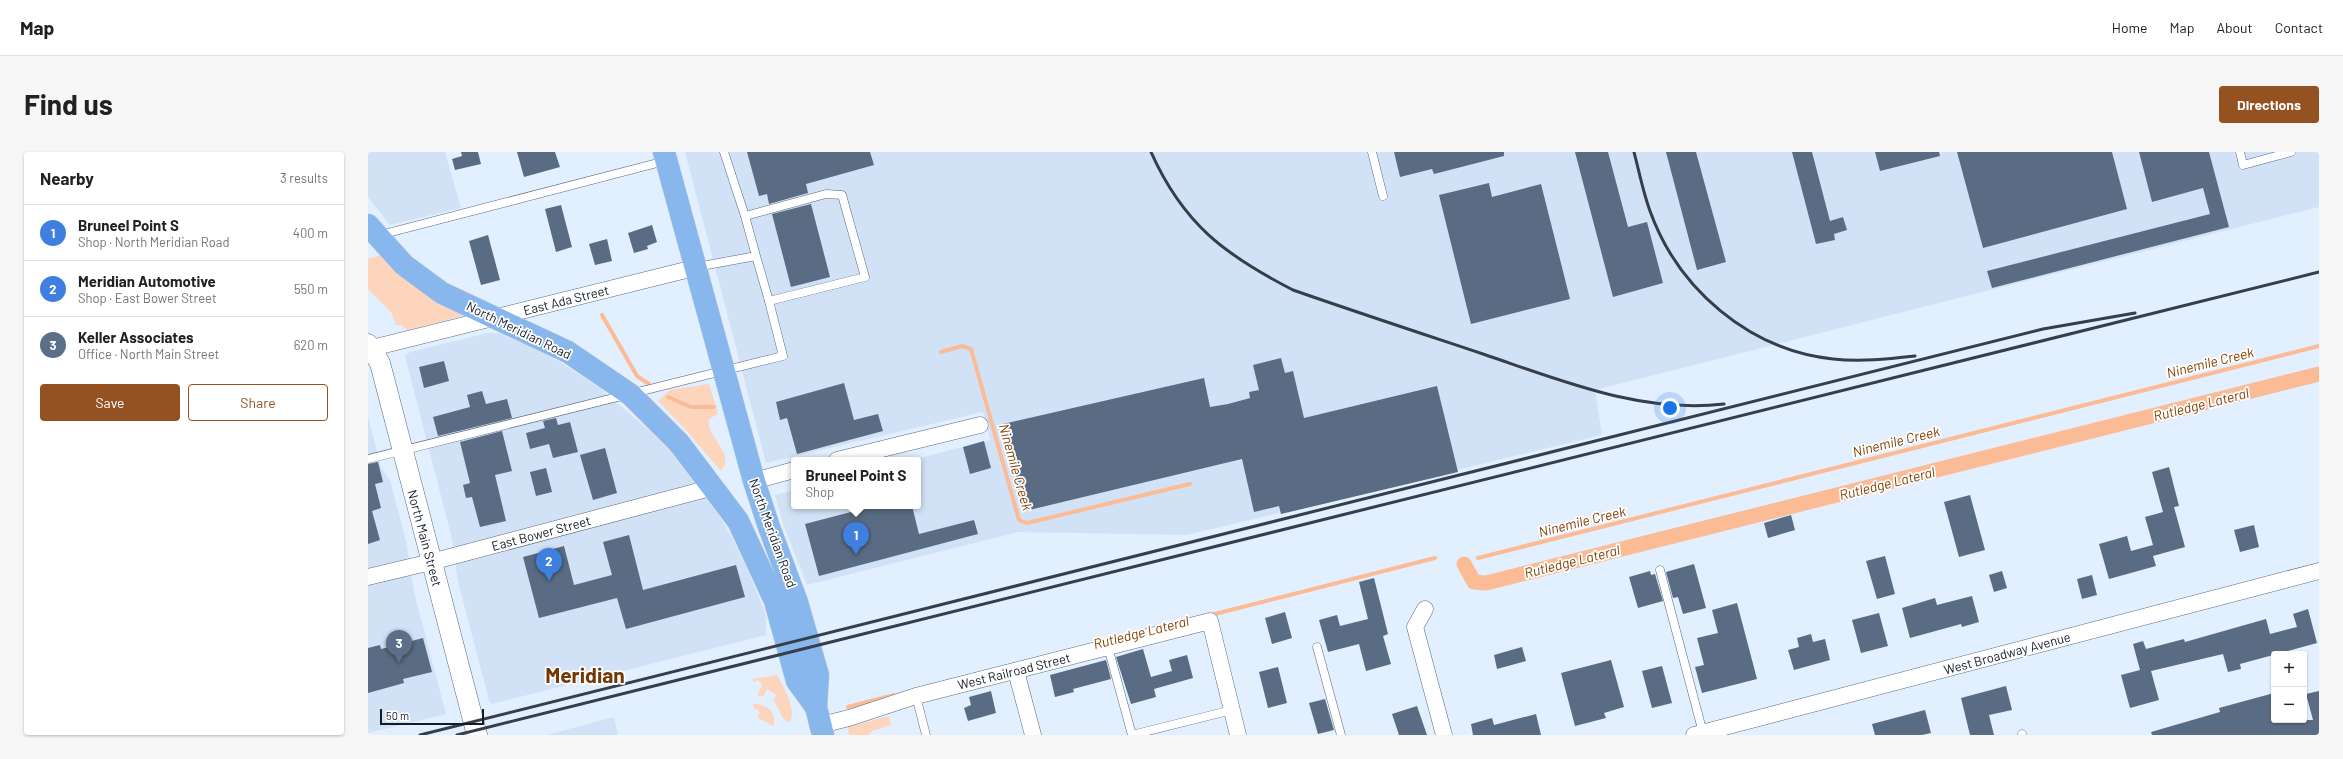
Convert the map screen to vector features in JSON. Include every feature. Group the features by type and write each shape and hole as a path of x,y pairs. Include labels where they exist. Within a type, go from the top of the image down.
{"main road":[{"name":"North Meridian Road","path":"665,156 694,268 754,481 768,527 798,602 818,675 820,722"},
{"name":"North Meridian Road","path":"372,231 404,265 442,293 568,352 631,395 679,443 714,487 738,521 762,570 775,601 797,681 820,722"}],"street":[{"name":"East Ada Street","path":"368,348 694,268"},
{"name":"North Main Street","path":"368,348 380,363 477,735"},
{"path":"849,457 980,425"},
{"path":"754,481 791,471"},
{"name":"East Bower Street","path":"368,577 431,562 714,487"},
{"name":"West Broadway Avenue","path":"1698,734 2319,571"},
{"path":"1425,609 1415,627 1444,735"},
{"name":"West Railroad Street","path":"820,722 849,718 916,696 1210,621 1232,710"},
{"path":"1016,671 1032,735"},
{"path":"1232,710 1238,735"}],"lane":[{"path":"368,459 723,373 783,356 745,216 724,152"},
{"path":"1372,152 1383,196"},
{"path":"2240,152 2243,165 2291,152"},
{"path":"372,231 665,156"},
{"path":"745,216 826,194 842,195 865,277 769,301"},
{"path":"694,268 756,256"},
{"path":"1660,570 1698,734"},
{"path":"1108,647 1132,735 1232,710"},
{"path":"1317,647 1341,735"},
{"path":"916,696 926,735"}],"shaded area":[{"path":"368,152 445,152 461,208 390,225 368,197"},
{"path":"685,152 2319,152 2319,207 1595,390 1602,435 1187,535 1018,532 807,585 783,524 775,495 791,491 791,509 921,509 921,458 990,440 983,412 766,463"},
{"path":"381,255 408,280 463,316 408,330 401,325 396,325 391,312 368,289 368,259"},
{"path":"488,333 499,333 535,349 560,362 597,386 651,432 671,452 718,514 731,536 749,573 763,607 766,617 766,635 492,704 489,700 458,582 452,539 405,356 410,352"},
{"path":"709,384 718,414 709,419 709,426 725,458 725,465 721,471 685,429 658,401 670,390"},
{"path":"368,416 381,467 390,480 406,541 414,592 446,714 368,733"},
{"path":"777,675 783,685 791,706 792,713 789,722 784,719 773,700 777,695 767,689 763,697 757,695 762,685 758,680 753,682 752,679"},
{"path":"753,704 762,705 770,710 774,717 773,726 757,717 760,712 754,708"},
{"path":"889,716 891,725 872,731 869,735 849,735 848,727"},
{"path":"614,717 618,735 547,735"}],"building":[{"path":"461,152 478,152 481,164 455,170 452,159 462,156"},
{"path":"517,152 555,152 560,167 524,177"},
{"path":"747,152 870,152 874,165 806,184 808,193 769,204 767,194 759,196"},
{"path":"1394,152 1504,152 1504,156 1434,174 1432,169 1400,177"},
{"path":"1575,152 1608,152 1628,227 1647,222 1663,283 1613,297"},
{"path":"1666,152 1696,152 1726,262 1697,270"},
{"path":"1792,152 1812,152 1830,221 1843,217 1847,230 1834,234 1835,240 1816,244"},
{"path":"1875,152 1939,152 1940,156 1880,171"},
{"path":"1957,152 2112,152 2127,209 1983,248"},
{"path":"2139,152 2209,152 2229,227 1992,288 1987,271 2210,214 2203,188 2152,202"},
{"path":"1489,183 1492,197 1541,184 1570,299 1471,324 1439,195"},
{"path":"811,204 830,277 791,287 772,214"},
{"path":"561,205 572,247 556,252 545,209"},
{"path":"652,225 657,242 647,246 648,249 634,253 628,233"},
{"path":"488,235 500,280 481,285 469,241"},
{"path":"607,239 612,261 595,265 589,244"},
{"path":"1281,358 1285,373 1293,371 1304,418 1437,386 1458,472 1281,514 1279,506 1254,512 1242,459 1025,511 1003,424 1204,378 1210,407 1228,404 1250,398 1249,392 1259,390 1253,365"},
{"path":"444,361 449,381 424,388 419,367"},
{"path":"844,383 854,420 878,414 883,431 797,454 787,418 780,420 776,402"},
{"path":"482,391 486,404 507,399 512,418 438,436 433,417 470,407 467,395"},
{"path":"556,418 558,425 570,422 578,452 553,458 549,444 530,449 526,433 545,428 543,421"},
{"path":"502,431 512,471 495,475 506,521 480,527 472,497 466,498 463,485 470,483 460,442"},
{"path":"984,441 991,468 970,474 963,447"},
{"path":"605,448 617,493 593,500 580,455"},
{"path":"378,462 383,482 375,484 381,508 372,511 380,540 368,544 368,464"},
{"path":"2169,467 2179,506 2174,507 2185,547 2153,556 2156,566 2109,579 2099,544 2127,536 2131,551 2153,545 2145,517 2163,512 2152,472"},
{"path":"546,468 552,492 536,496 530,472"},
{"path":"1970,495 1985,550 1959,557 1944,502"},
{"path":"862,509 913,509 919,534 974,520 978,534 819,576 805,524"},
{"path":"1791,515 1795,530 1768,538 1764,523"},
{"path":"2254,525 2259,547 2240,552 2234,530"},
{"path":"629,535 643,590 736,565 745,597 626,629 617,598 539,618 523,557 564,546 574,585 612,575 603,542"},
{"path":"1885,556 1895,594 1877,599 1866,561"},
{"path":"1694,564 1706,608 1683,614 1678,597 1673,598 1666,572"},
{"path":"1650,571 1651,575 1655,574 1663,601 1638,608 1629,577"},
{"path":"2002,571 2007,588 1994,592 1989,575"},
{"path":"2092,575 2097,595 2082,599 2077,579"},
{"path":"1374,578 1388,634 1383,636 1391,664 1366,671 1359,644 1328,652 1319,620 1337,615 1340,626 1368,619 1359,582"},
{"path":"1972,596 1979,622 1962,627 1961,624 1910,638 1902,608 1935,598 1937,605"},
{"path":"1737,603 1757,679 1702,693 1695,667 1704,665 1697,638 1718,633 1712,610"},
{"path":"2308,609 2317,643 2288,651 2271,651 2271,656 2240,664 2241,669 2228,672 2223,654 2151,671 2159,700 2130,708 2121,675 2140,670 2133,644 2143,641 2146,649 2184,639 2185,642 2266,619 2270,634 2297,627 2293,614"},
{"path":"1285,612 1292,638 1272,644 1265,618"},
{"path":"1879,613 1888,646 1861,653 1852,620"},
{"path":"1811,634 1813,642 1825,639 1830,660 1794,670 1788,650 1799,647 1797,638"},
{"path":"423,638 432,672 403,679 404,683 368,693 368,648 380,645 381,649"},
{"path":"1522,647 1526,661 1497,669 1494,655"},
{"path":"1143,649 1151,677 1172,671 1169,660 1187,655 1193,678 1154,689 1156,697 1131,704 1116,657"},
{"path":"1106,660 1111,679 1073,689 1074,692 1055,697 1050,675"},
{"path":"1611,660 1624,707 1604,713 1606,718 1575,726 1561,673"},
{"path":"1662,666 1672,703 1652,708 1642,671"},
{"path":"1278,667 1287,703 1268,708 1259,672"},
{"path":"2006,686 2012,710 1989,715 1994,735 1970,735 1961,698"},
{"path":"991,691 996,713 968,721 964,708 971,705 969,697"},
{"path":"2319,691 2319,735 2152,735 2151,732 2220,712 2219,708 2271,694 2271,723 2307,723 2307,720 2313,720 2307,694"},
{"path":"1325,699 1334,730 1318,734 1309,703"},
{"path":"1417,706 1427,735 1399,735 1392,714"},
{"path":"1925,710 1931,733 1922,735 1875,735 1872,724"},
{"path":"1536,714 1541,735 1473,735 1471,724 1492,718 1494,725"}],"waterway":[{"name":"Ninemile Creek","path":"602,315 637,376 649,384"},
{"name":"Ninemile Creek","path":"941,352 962,346 971,349 1019,520 1027,523 1190,484"},
{"name":"Ninemile Creek","path":"1478,558 2319,346"},
{"name":"Rutledge Lateral","path":"1464,564 1474,582 1486,583 2319,374"},
{"name":"Ninemile Creek","path":"668,397 691,407 714,407"},
{"name":"Rutledge Lateral","path":"1211,615 1435,558"},
{"name":"Rutledge Lateral","path":"848,707 894,695"}],"railway":[{"path":"1151,152 1177,199 1208,235 1247,264 1293,290 1571,384 1601,392 1662,404 1693,406 1724,404"},
{"path":"1634,152 1650,211 1662,239 1679,266 1698,290 1720,311 1746,329 1773,343 1802,353 1833,359 1854,360 1915,356"},
{"path":"457,735 2319,272"},
{"path":"420,735 2043,329 2135,313"}],"place":[{"name":"Bruneel Point S","path":"856,555"},
{"name":"Meridian Automotive","path":"549,581"},
{"name":"Keller Associates","path":"399,663"}],"district":[{"name":"Meridian","path":"585,674"}]}
